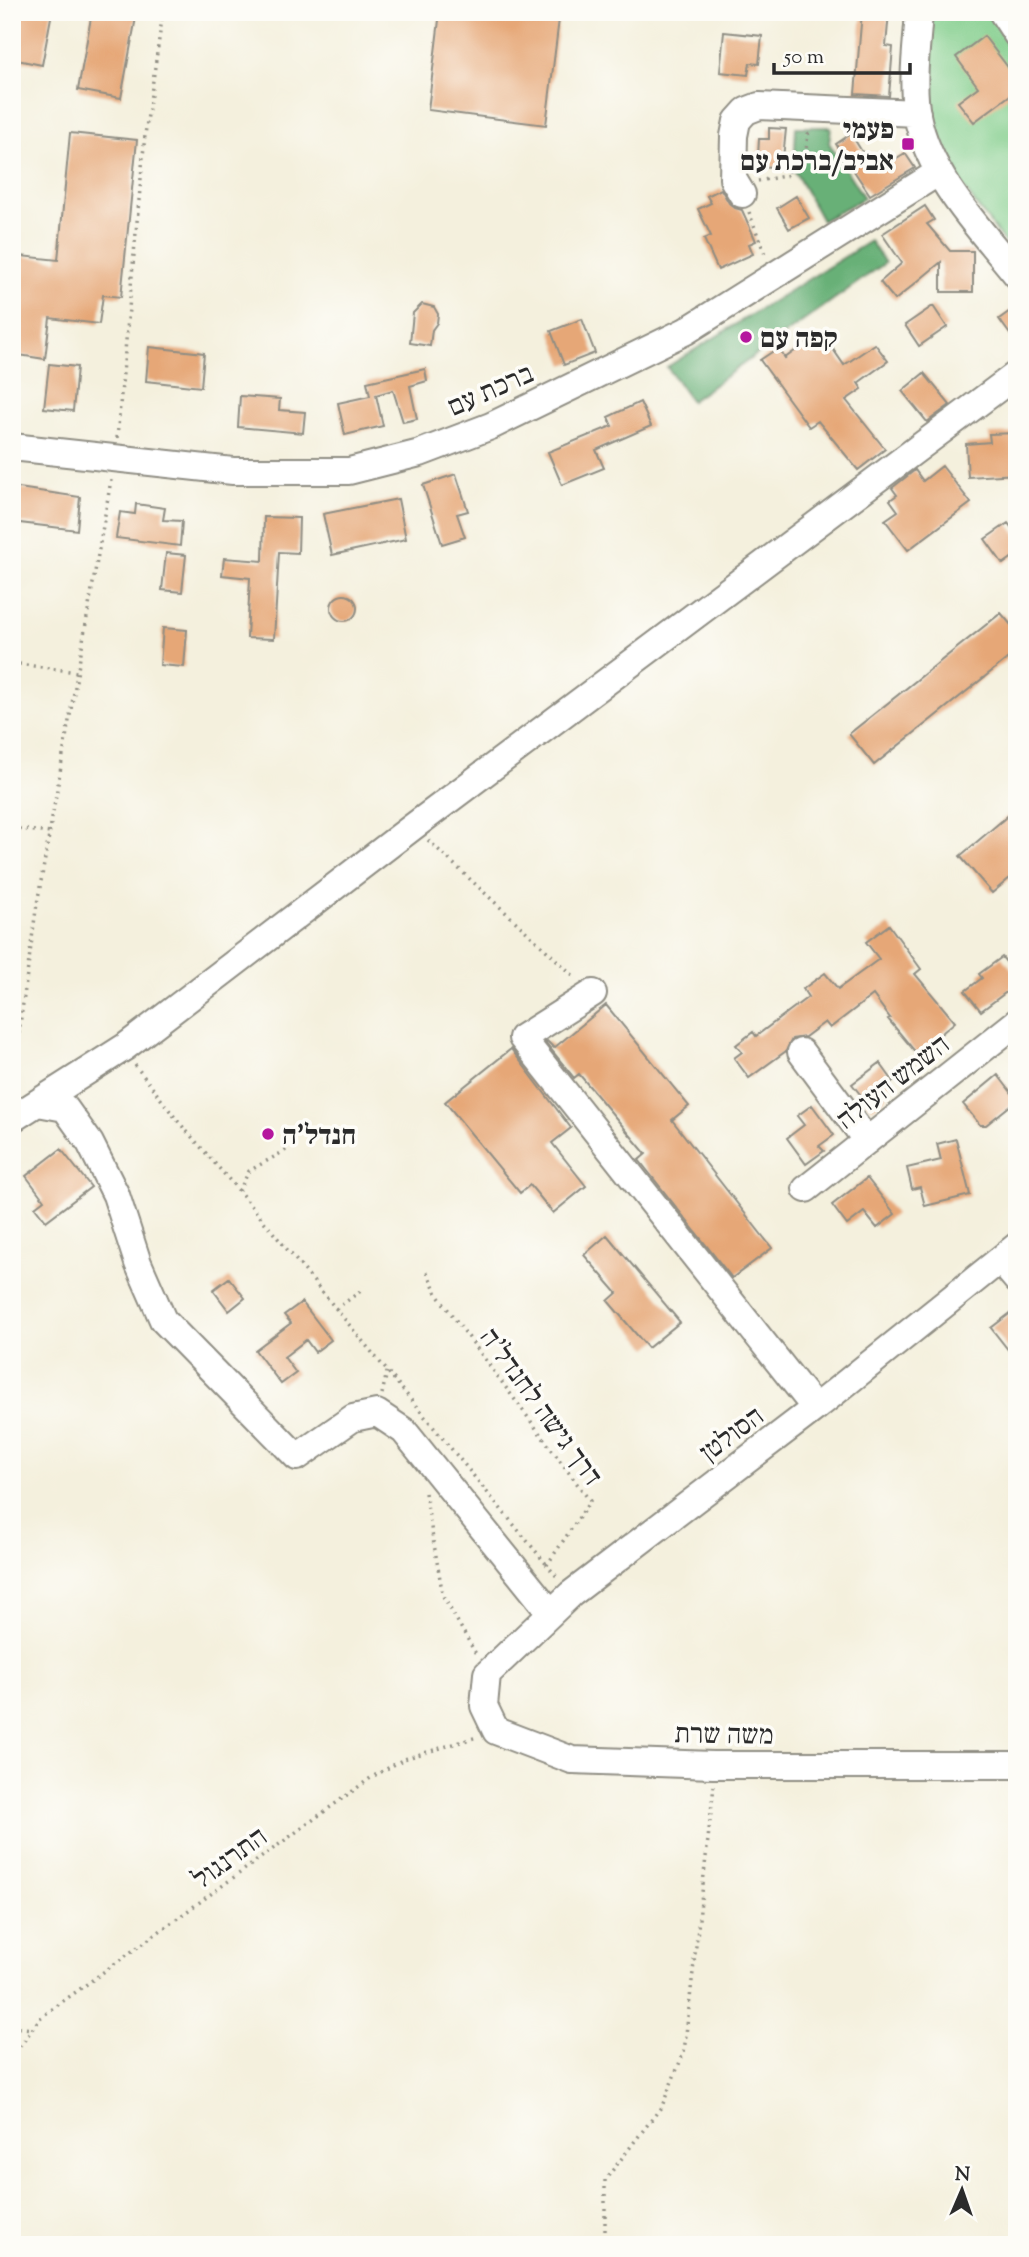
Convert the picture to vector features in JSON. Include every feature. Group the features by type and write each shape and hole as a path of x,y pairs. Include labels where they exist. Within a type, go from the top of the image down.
{"street":[{"path":"919,12 916,75 917,113 922,133 939,172 972,220 1017,275"},
{"path":"1002,12 1017,35"},
{"path":"742,194 733,179 734,136 737,121 746,111 759,106 917,113"},
{"name":"ברכת עם","path":"12,447 233,471 349,471 387,463 491,426 687,331 939,172"},
{"path":"12,1119 125,1047 414,826 1017,374"},
{"path":"593,993 522,1038 815,1408"},
{"name":"השמש העולה","path":"806,1189 1017,1022"},
{"path":"802,1052 867,1141"},
{"path":"38,1103 65,1108 90,1143 116,1195 138,1263 163,1320 297,1457 353,1418 377,1413 404,1431 551,1613"},
{"name":"הסולטן","path":"487,1674 571,1594 1011,1262"},
{"path":"487,1674 484,1706 496,1731"},
{"name":"משה שרת","path":"496,1731 572,1760 729,1765 1017,1765"}],"path":[{"path":"12,1082 50,833 115,459 145,135 163,12"},
{"path":"772,278 742,194 759,180 790,175 787,164 806,151 808,134 818,128"},
{"path":"12,663 77,672"},
{"path":"414,826 593,993"},
{"path":"12,828 50,833"},
{"path":"12,1023 20,1024"},
{"path":"125,1047 139,1073 571,1594"},
{"path":"239,1191 249,1171 288,1149"},
{"name":"דרך גישה לחנדל'ה","path":"427,1272 438,1296 590,1501 547,1566"},
{"path":"336,1309 362,1290"},
{"path":"424,1487 443,1596 487,1674"},
{"name":"התרנגול","path":"12,2058 40,2018 372,1777 404,1759 496,1731"},
{"path":"605,2245 605,2180 662,2106 684,2052 715,1779 729,1765"},
{"path":"12,2027 33,2029"}],"green space":[{"path":"929,12 992,12 1017,46 1017,259 948,167 928,115 926,49"},
{"path":"796,127 831,127 829,143 864,198 822,221 794,170"},
{"path":"870,241 885,263 691,401 667,367"}],"building":[{"path":"12,12 52,12 42,65 12,59"},
{"path":"92,12 137,12 121,98 78,90"},
{"path":"440,12 506,12 559,19 546,125 428,110"},
{"path":"862,12 889,12 886,46 893,47 889,96 855,94"},
{"path":"724,32 762,36 759,64 750,63 748,75 720,72"},
{"path":"984,36 1017,79 1017,90 974,122 958,102 978,87 956,57"},
{"path":"769,128 786,129 782,168 762,166 763,158 758,157 759,139 769,139"},
{"path":"70,133 137,140 121,297 103,295 99,324 50,318 45,359 12,354 12,323 21,256 58,260"},
{"path":"851,134 871,166 877,170 905,153 915,168 870,195 836,144"},
{"path":"721,189 729,203 742,210 756,241 749,244 753,254 718,270 704,239 711,236 698,209 711,203 707,196"},
{"path":"796,196 809,218 789,229 777,208"},
{"path":"925,206 934,220 927,224 950,251 973,251 973,292 941,292 941,262 895,300 880,282 902,263 882,234"},
{"path":"422,304 434,307 438,314 430,346 410,343 413,313"},
{"path":"933,306 947,327 919,346 905,325"},
{"path":"1017,306 1017,344 999,319"},
{"path":"582,319 595,353 564,365 551,331"},
{"path":"826,339 844,365 875,344 888,361 858,383 862,389 846,400 885,449 858,470 818,421 809,427 760,360 778,348 785,358 810,340 815,347"},
{"path":"149,347 204,353 201,387 146,381"},
{"path":"49,364 77,367 73,411 44,408"},
{"path":"425,369 427,381 410,386 417,419 403,422 393,390 376,395 383,426 345,435 338,403 370,396 367,382"},
{"path":"924,373 950,405 927,422 902,391"},
{"path":"240,396 280,399 279,410 305,412 303,433 238,427"},
{"path":"640,402 651,426 596,450 604,468 562,485 548,452 612,426 608,417"},
{"path":"1017,433 1017,474 968,477 966,444 990,442 989,434"},
{"path":"942,466 971,503 908,550 885,520 898,511 890,500 897,495 892,488 915,470 923,481"},
{"path":"456,474 468,511 457,514 465,537 442,544 423,485"},
{"path":"12,487 80,497 77,530 12,522"},
{"path":"398,499 406,539 332,555 323,514"},
{"path":"136,504 165,508 163,520 182,521 180,546 116,538 120,512 135,514"},
{"path":"264,517 299,518 298,553 279,552 274,639 247,638 250,578 222,575 224,558 263,561"},
{"path":"1008,523 1017,535 1017,554 1003,564 985,539"},
{"path":"166,553 186,555 182,592 162,590"},
{"path":"344,595 353,599 357,608 353,617 344,621 335,617 331,608 335,599"},
{"path":"1001,613 1017,632 1017,651 874,765 849,734"},
{"path":"163,628 187,630 184,667 160,665"},
{"path":"1017,808 1017,872 992,893 960,856"},
{"path":"889,925 921,969 915,974 955,1022 917,1054 888,1019 890,1018 873,995 830,1028 825,1022 805,1037 792,1039 786,1051 749,1078 734,1058 742,1052 736,1045 753,1032 756,1036 808,997 803,989 825,973 838,989 879,959 866,942"},
{"path":"1002,957 1017,975 1017,984 981,1011 965,991 982,978 979,974"},
{"path":"606,1005 689,1106 672,1120 772,1248 732,1278 639,1160 646,1154 579,1074 574,1078 545,1042 554,1048"},
{"path":"511,1049 571,1128 552,1143 586,1186 553,1213 530,1185 520,1193 445,1102"},
{"path":"880,1063 893,1081 882,1090 887,1097 872,1109 852,1084"},
{"path":"998,1075 1017,1100 986,1125 980,1125 963,1104"},
{"path":"812,1105 834,1135 819,1146 824,1151 806,1164 787,1138 804,1125 797,1116"},
{"path":"956,1139 970,1195 925,1206 920,1187 912,1189 907,1168 941,1160 937,1144"},
{"path":"61,1149 91,1187 46,1221 35,1207 44,1200 26,1176"},
{"path":"867,1178 895,1214 877,1228 864,1212 847,1225 832,1205"},
{"path":"607,1235 680,1322 648,1348 608,1301 617,1293 584,1255"},
{"path":"229,1278 245,1298 229,1311 213,1290"},
{"path":"302,1302 331,1340 315,1352 306,1340 284,1357 296,1373 281,1384 255,1350 291,1323 284,1315"},
{"path":"1017,1308 1017,1361 991,1328"}],"place":[{"name":"פעמי אביב/ברכת עם","path":"908,144"},
{"name":"קפה עם","path":"746,337"},
{"name":"חנדל'ה","path":"268,1134"}]}
